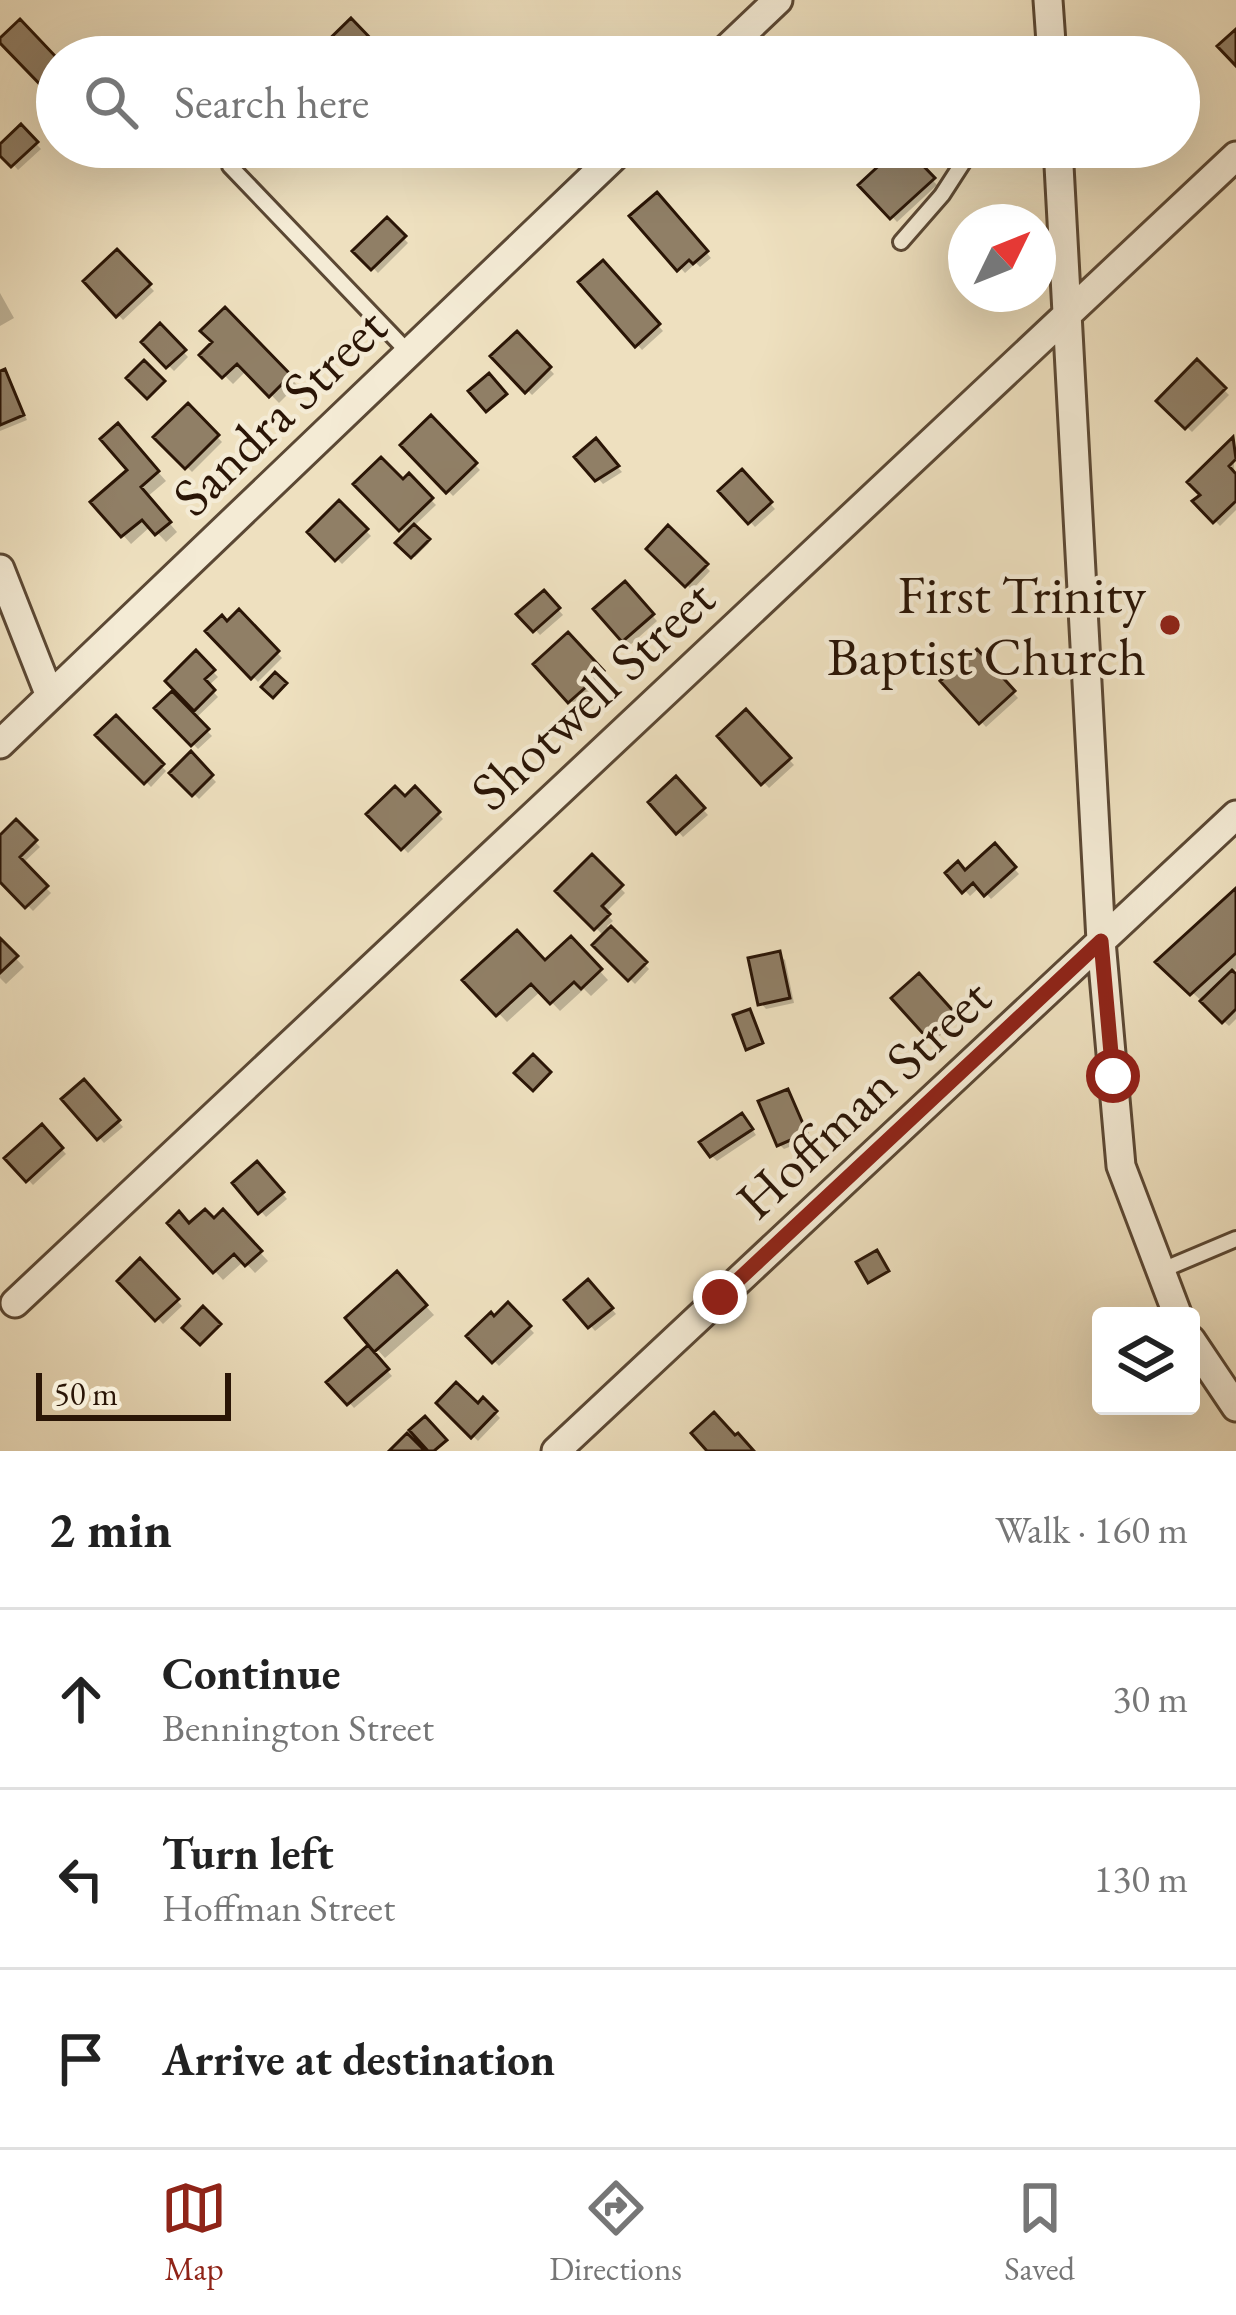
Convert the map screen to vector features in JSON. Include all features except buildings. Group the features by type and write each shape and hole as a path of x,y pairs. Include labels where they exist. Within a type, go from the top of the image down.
{"street":[{"path":"740,36 778,0"},
{"path":"1048,0 1051,36"},
{"name":"Shotwell Street","path":"15,1303 1236,156"},
{"name":"Sandra Street","path":"0,744 602,168"},
{"path":"1059,168 1101,941 1121,1166 1174,1307"},
{"path":"0,569 50,696"},
{"name":"Hoffman Street","path":"556,1451 1236,815"},
{"path":"1200,1353 1236,1407"}],"lane":[{"path":"232,168 409,353"},
{"path":"902,242 959,168"},
{"path":"1160,1271 1236,1239"}],"place":[{"name":"First Trinity Baptist Church","path":"1170,625"}],"route":[{"path":"720,1297 1101,941 1113,1076"}]}
